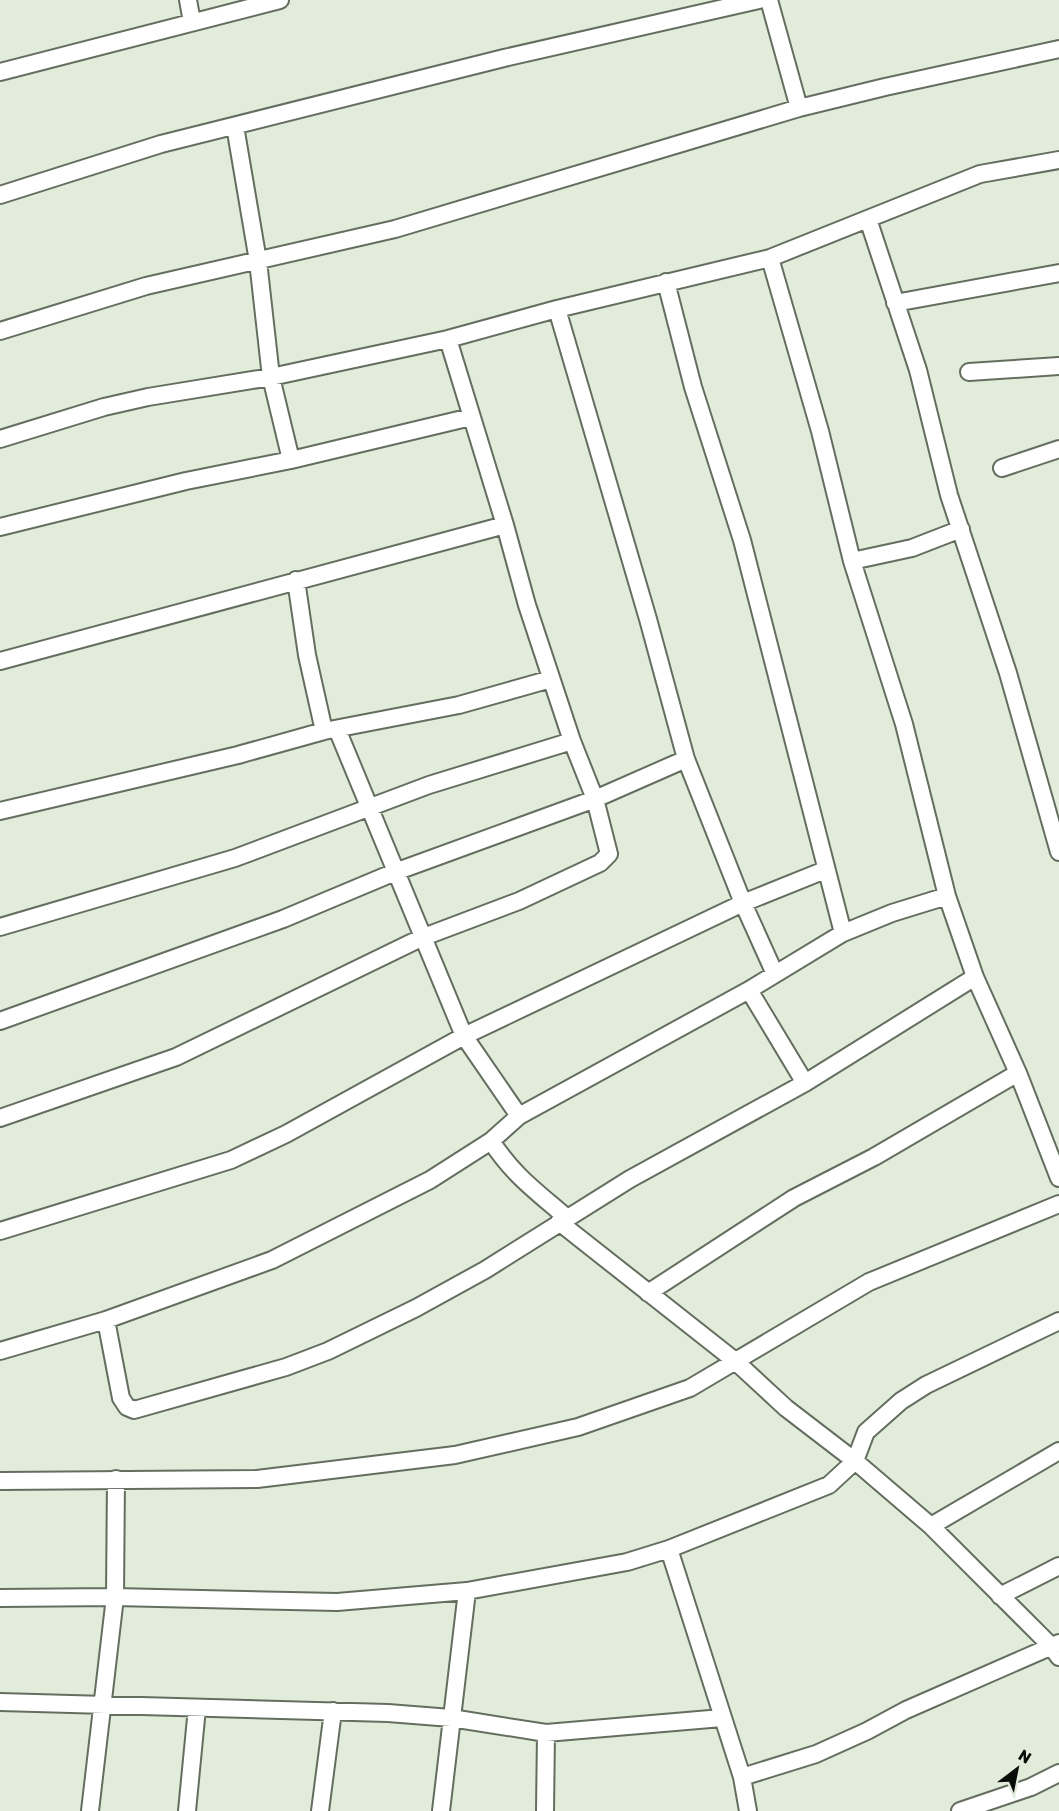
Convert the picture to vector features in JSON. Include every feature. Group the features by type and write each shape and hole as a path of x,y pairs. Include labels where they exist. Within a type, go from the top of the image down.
{"street":[{"path":"188,0 192,22"},
{"path":"0,72 280,0"},
{"path":"0,195 161,144 504,58 759,0"},
{"path":"769,0 799,108"},
{"path":"0,331 146,286 395,229 799,108 896,84 1059,50"},
{"path":"235,126 258,261 271,377 291,460"},
{"path":"0,439 104,407 271,377 448,339 557,309 770,258 980,174 1059,160"},
{"path":"868,219 918,370 949,495 1008,674 1059,852"},
{"path":"261,285 280,256"},
{"path":"770,258 820,431 852,561 904,724 947,896 975,977 1018,1073 1059,1178"},
{"path":"895,303 1059,273"},
{"path":"666,282 693,387 742,540 843,933"},
{"path":"557,309 687,759 742,903 775,974"},
{"path":"0,1118 176,1057 421,938 519,901 606,859 609,847 595,799 572,741 526,605 505,525 448,339"},
{"path":"969,372 1059,366"},
{"path":"0,527 186,480 291,460 471,417"},
{"path":"1002,468 1059,449"},
{"path":"0,662 505,525"},
{"path":"852,561 912,548 960,529"},
{"path":"296,580 307,655 331,730 368,807 464,1036 519,1116"},
{"path":"0,811 227,758 331,730 459,705 551,679"},
{"path":"0,927 235,858 368,807 572,741"},
{"path":"0,1021 283,919 395,872 595,799 687,759"},
{"path":"0,1231 231,1160 285,1134 464,1036 742,903 825,870"},
{"path":"0,1351 106,1320 272,1260 430,1180 491,1140 519,1116 749,990 843,933 892,913 947,896"},
{"path":"106,1320 121,1398 127,1407 134,1410 286,1367 328,1351 416,1308 485,1270 630,1179 805,1083 975,977"},
{"path":"749,990 805,1083"},
{"path":"648,1293 794,1198 874,1157 1018,1073"},
{"path":"491,1140 508,1167 563,1220 648,1293 734,1360 786,1408 855,1461 931,1526 1056,1649 906,1710 816,1754 741,1777"},
{"path":"0,1481 256,1479 455,1455 578,1427 690,1388 869,1282 1059,1204"},
{"path":"0,1598 115,1597 337,1602 467,1591 627,1562 669,1549 829,1485 855,1461 866,1432 901,1401 926,1385 1059,1321"},
{"path":"931,1526 1059,1451"},
{"path":"90,1811 115,1597 116,1479"},
{"path":"669,1549 741,1777 748,1811"},
{"path":"1000,1596 1059,1566"},
{"path":"441,1811 467,1591"},
{"path":"0,1702 333,1711 451,1718 546,1733 588,1732 722,1718"},
{"path":"187,1811 197,1708"},
{"path":"320,1811 333,1711"},
{"path":"545,1811 546,1733"},
{"path":"960,1811 1031,1787 1059,1773"}]}
